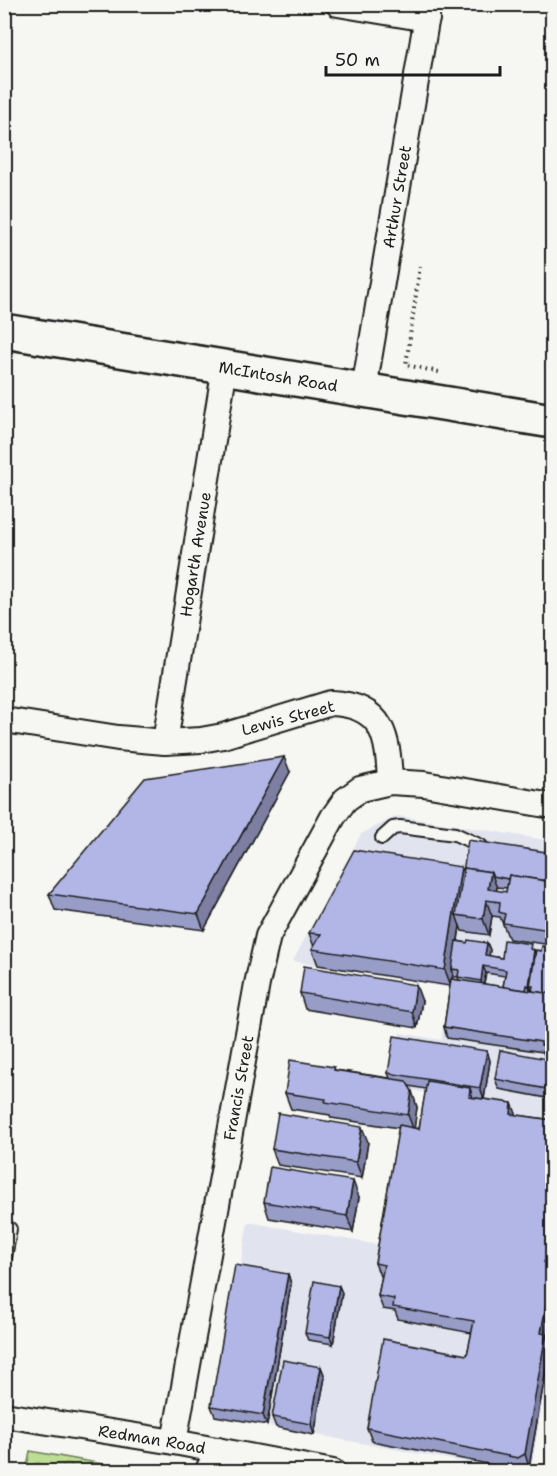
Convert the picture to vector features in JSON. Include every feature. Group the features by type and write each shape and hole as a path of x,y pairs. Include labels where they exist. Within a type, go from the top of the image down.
{"street":[{"path":"338,4 428,12"},
{"name":"Arthur Street","path":"364,389 428,12"},
{"name":"McIntosh Road","path":"4,331 552,421"},
{"name":"Hogarth Avenue","path":"165,742 225,366"},
{"name":"Lewis Street","path":"4,720 118,738 165,742 223,736 332,703 347,704 361,708 372,715 382,728 387,746 390,782"},
{"path":"390,782 424,784 552,807"},
{"name":"Francis Street","path":"174,1442 256,984 268,936 333,817 345,800 360,789 390,782"},
{"name":"Redman Road","path":"4,1415 174,1442 212,1461 333,1472"}],"lane":[{"path":"382,838 393,828 400,827 455,834 491,848"},
{"path":"4,1264 10,1229"}],"path":[{"path":"420,266 406,365 440,372"}],"shaded area":[{"path":"397,816 552,841 552,1344 531,1470 528,1471 512,1471 215,1416 248,1222 385,1246 423,1141 432,1094 391,1086 400,1033 441,1040 450,988 293,961 361,834"}],"green space":[{"path":"30,1451 142,1471 26,1471"}],"building":[{"path":"284,757 198,914 49,894 145,778"},
{"path":"468,840 552,853 548,881 509,875 508,879 493,876 491,872 464,868 463,872"},
{"path":"354,850 461,867 445,970 312,949 321,934 309,933"},
{"path":"464,868 491,872 488,889 506,892 509,875 552,882 550,930 503,923 505,914 499,912 500,902 486,900 483,919 456,915"},
{"path":"468,940 487,943 485,955 502,958 504,940 531,944 530,949 534,950 529,986 527,985 526,990 503,987 506,970 483,966 481,981 458,977 459,970 452,969 456,941 467,943"},
{"path":"542,946 552,948 552,994 532,991 533,986 530,986 536,950 541,951"},
{"path":"304,966 416,985 412,1012 300,993"},
{"path":"451,979 552,994 552,1047 541,1045 541,1042 444,1027"},
{"path":"394,1036 487,1051 480,1088 388,1073"},
{"path":"500,1050 552,1060 552,1090 495,1079"},
{"path":"290,1060 334,1067 334,1070 406,1081 412,1091 408,1115 325,1102 326,1099 285,1093"},
{"path":"427,1081 470,1088 469,1097 512,1103 511,1114 552,1120 552,1253 544,1262 552,1264 552,1283 550,1283 541,1333 546,1334 525,1454 518,1458 367,1428 383,1339 467,1355 474,1321 393,1307 394,1299 378,1296 384,1265 375,1263 399,1125 419,1129"},
{"path":"278,1113 362,1127 356,1162 272,1149"},
{"path":"270,1167 353,1181 347,1216 264,1202"},
{"path":"235,1265 288,1274 263,1415 211,1406"},
{"path":"314,1281 339,1286 330,1337 305,1333"},
{"path":"283,1360 321,1367 311,1424 272,1417"}]}
